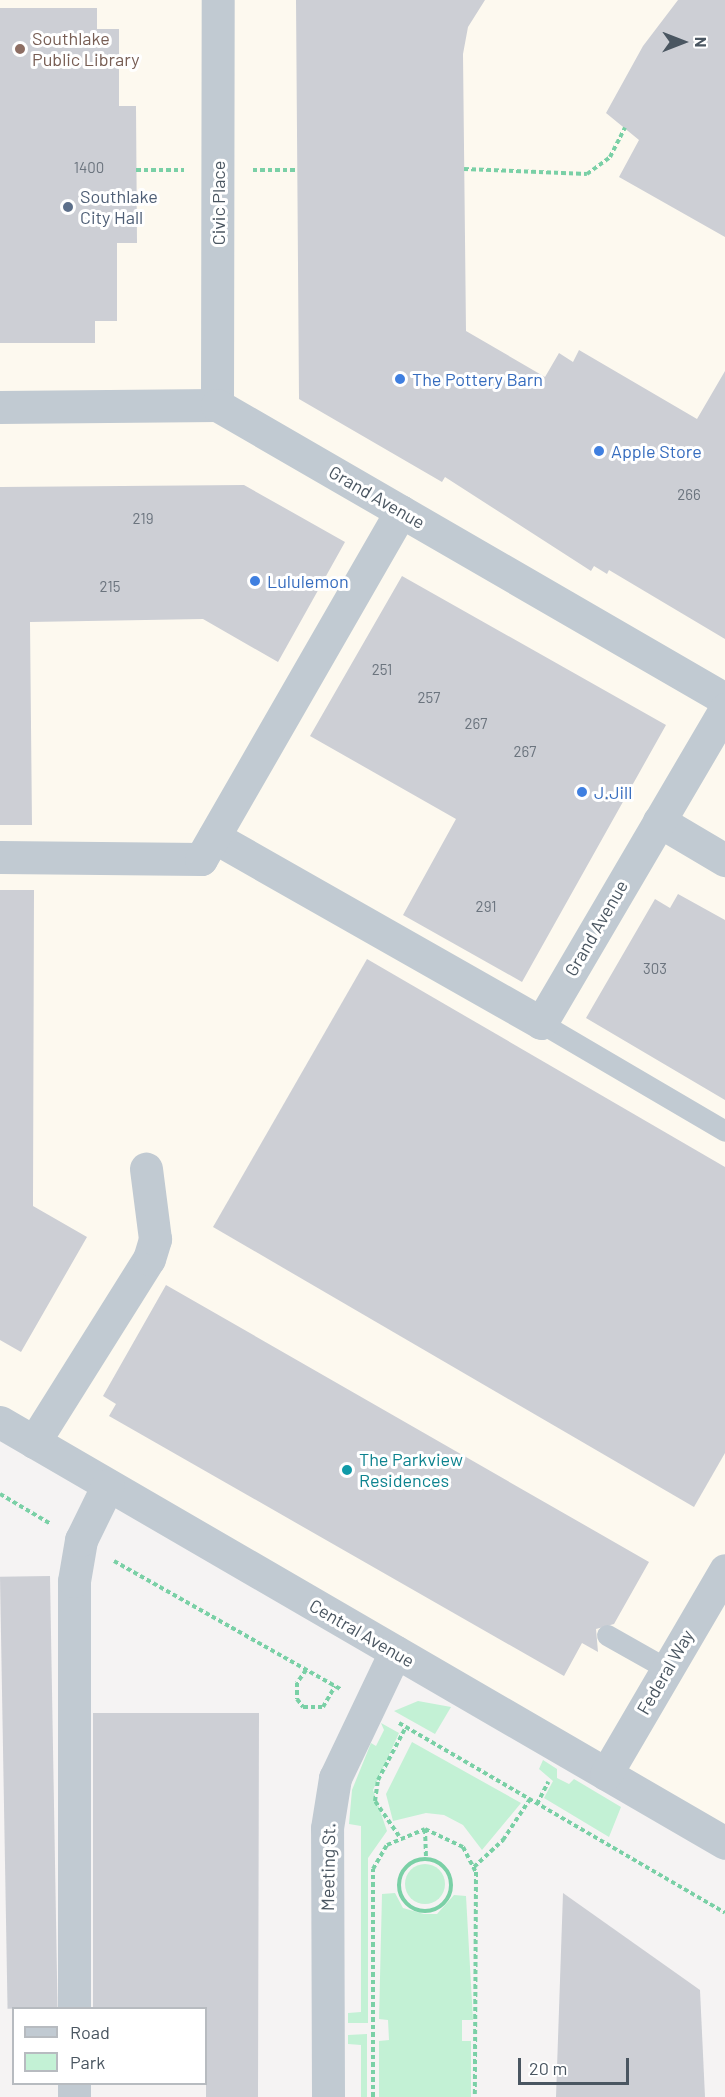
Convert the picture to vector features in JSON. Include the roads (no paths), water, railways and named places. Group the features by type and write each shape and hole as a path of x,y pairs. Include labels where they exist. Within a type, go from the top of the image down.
{"street":[{"name":"Civic Place","path":"217,405 218,0"},
{"path":"0,407 217,405"},
{"name":"Grand Avenue","path":"217,405 725,699"},
{"path":"0,857 201,858 401,511"},
{"name":"Grand Avenue","path":"541,1023 725,709"},
{"path":"659,821 725,860"},
{"path":"214,837 541,1023"},
{"path":"34,1442 149,1259 155,1239 146,1169"},
{"name":"Central Avenue","path":"0,1422 725,1843"},
{"path":"74,2007 74,1581 81,1540 108,1485"},
{"name":"Federal Way","path":"606,1774 725,1570"},
{"name":"Meeting St.","path":"328,2097 327,1828 335,1778 395,1652"}],"lane":[{"path":"541,1023 725,1131"},
{"path":"607,1635 667,1670"}],"place":[{"name":"Southlake Public Library","path":"20,49"},
{"name":"Southlake City Hall","path":"68,207"},
{"name":"The Pottery Barn","path":"400,379"},
{"name":"Apple Store","path":"599,451"},
{"name":"Lululemon","path":"255,581"},
{"name":"J.Jill","path":"582,792"},
{"name":"The Parkview Residences","path":"347,1470"}]}
